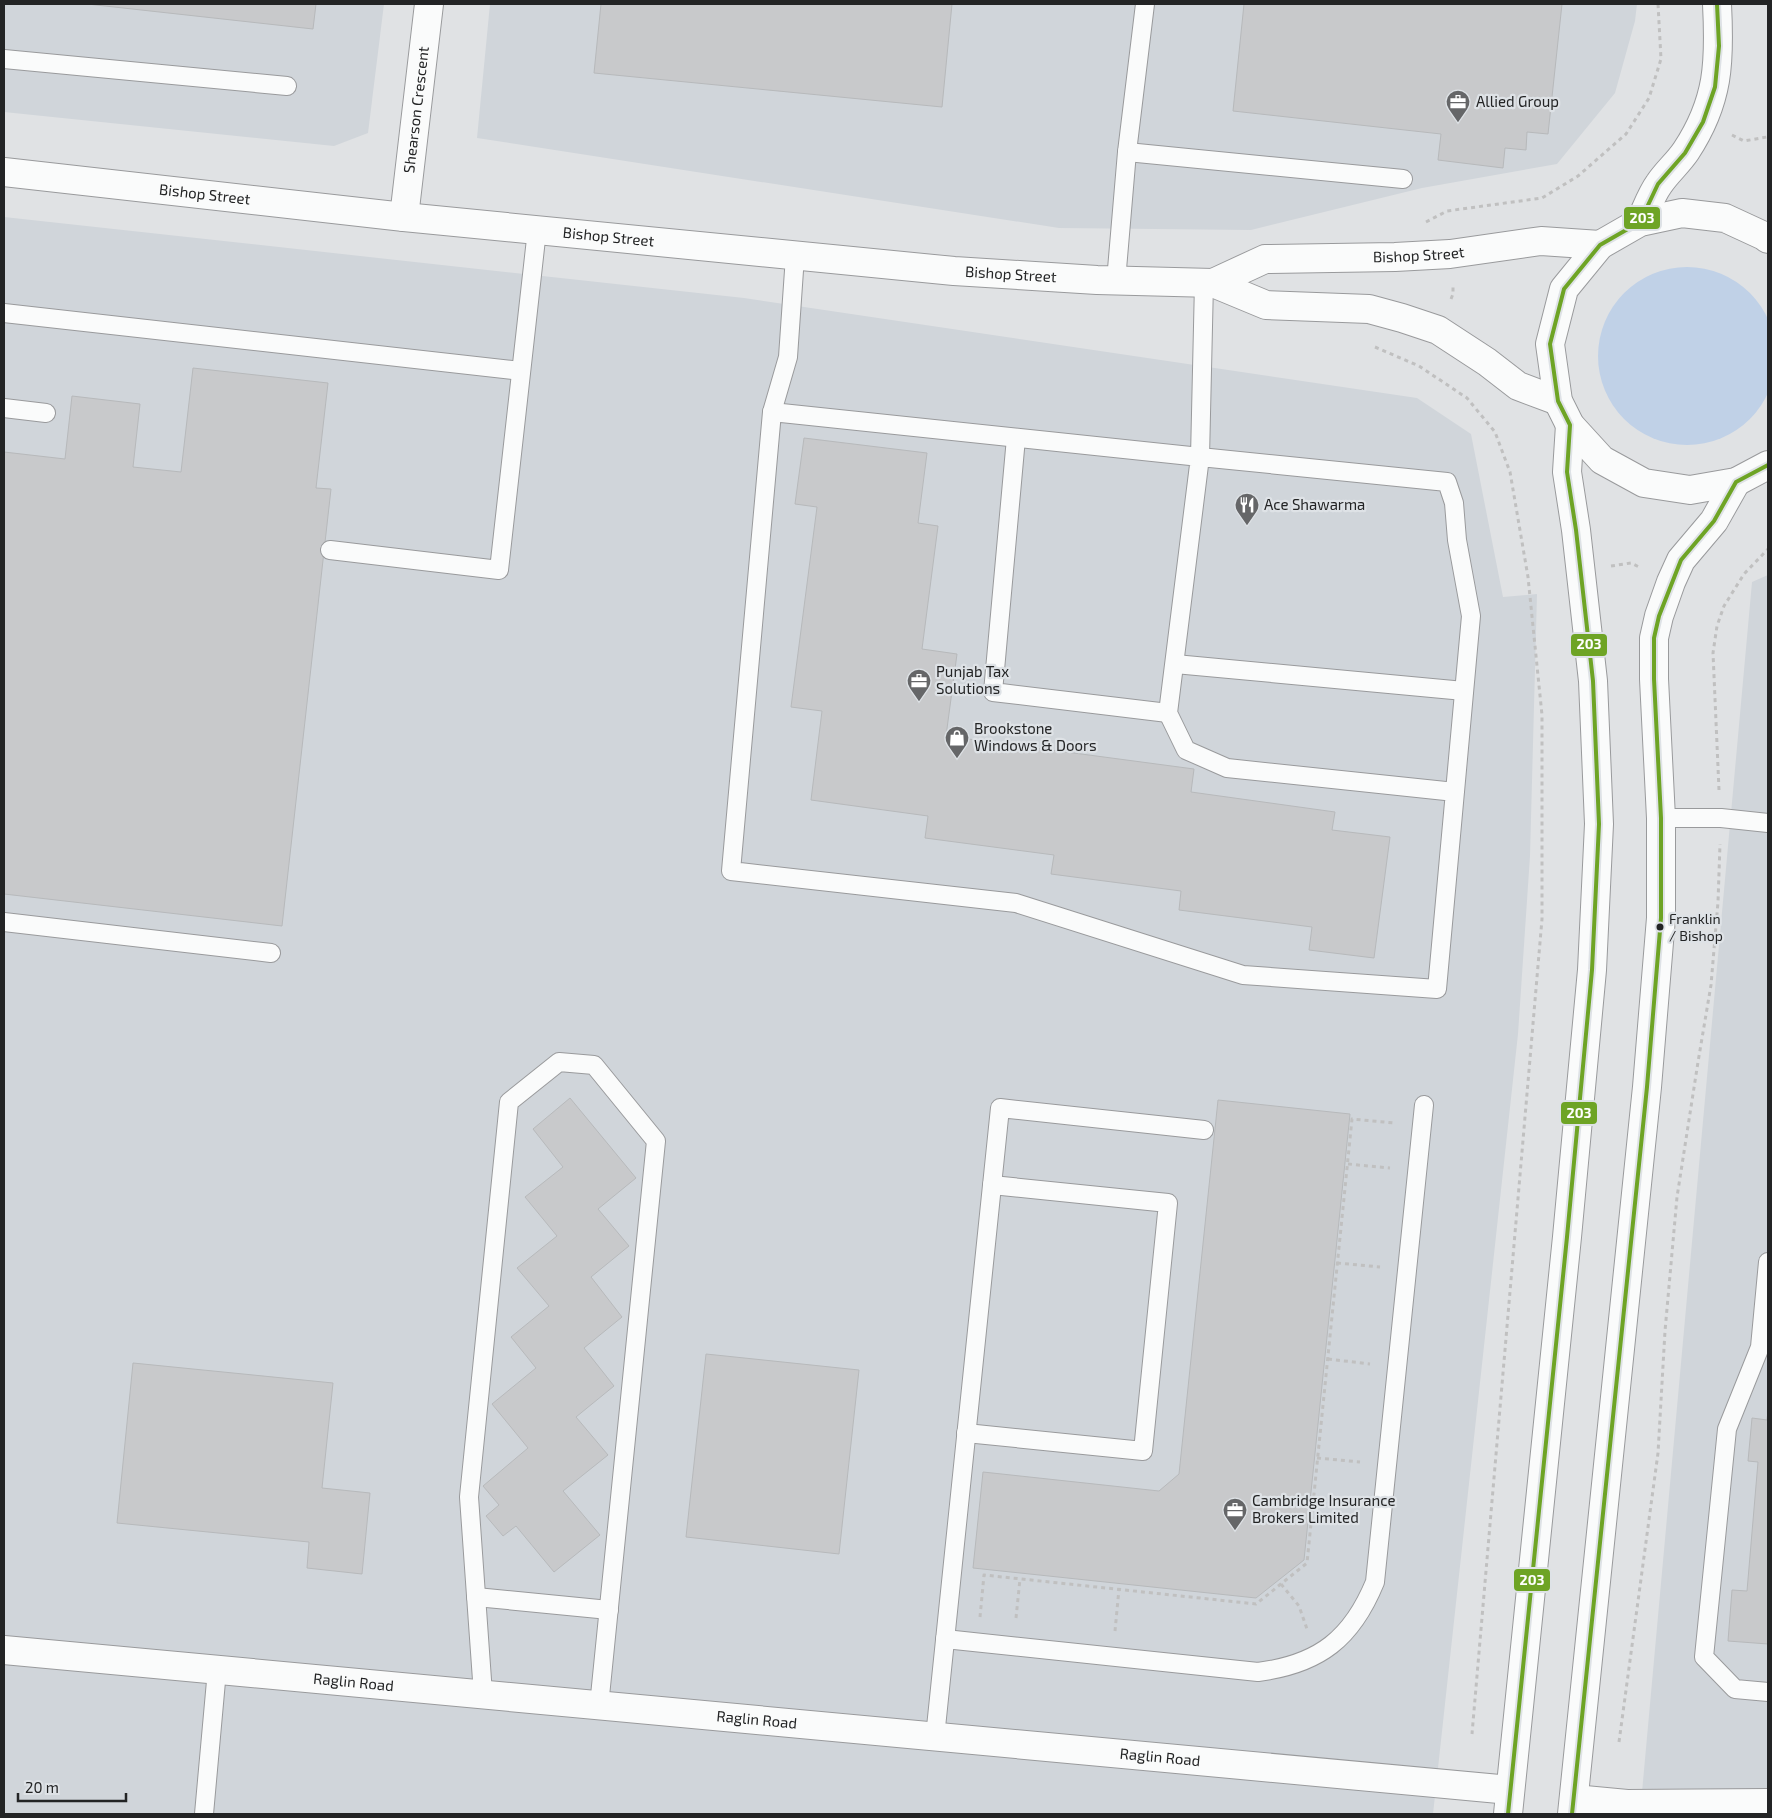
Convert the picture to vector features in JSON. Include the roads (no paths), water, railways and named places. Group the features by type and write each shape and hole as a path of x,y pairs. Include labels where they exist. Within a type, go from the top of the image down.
{"street":[{"name":"Shearson Crescent","path":"404,217 429,4"},
{"path":"1640,222 1658,184 1685,152 1703,122 1715,87 1719,46 1718,4"},
{"name":"Bishop Street","path":"4,172 404,217 954,271 1209,283 1266,304 1369,309 1438,330 1487,362 1518,386 1558,401"},
{"path":"1767,467 1736,482 1690,490 1644,483 1602,460 1570,425 1558,401 1550,344 1564,289 1600,245 1640,222 1682,213 1725,218 1768,239"},
{"name":"Bishop Street","path":"1209,283 1265,259 1330,259 1423,255 1541,241 1600,245"},
{"path":"1509,1802 1568,1227 1593,951 1599,824 1593,681 1576,530 1567,472 1570,425"},
{"path":"1736,482 1714,521 1681,560 1659,616 1654,638 1654,679 1661,818 1661,918 1650,1047 1573,1807 1627,1804 1768,1803"},
{"name":"Raglin Road","path":"4,1650 935,1737 1509,1802"}],"lane":[{"path":"1116,280 1127,152 1145,4"},
{"path":"4,60 287,86"},
{"path":"1127,152 1403,179"},
{"path":"330,550 499,570 537,230"},
{"path":"772,412 1447,482 1454,503 1457,540 1471,616 1437,989 1243,975 1016,903 731,870 772,412 788,357 795,256"},
{"path":"1209,283 1200,457 1168,713 1186,750 1227,768 1455,792"},
{"path":"4,313 521,371"},
{"path":"4,408 46,412"},
{"path":"1016,438 993,692 1168,713"},
{"path":"1175,664 1464,690"},
{"path":"1661,818 1720,818 1768,823"},
{"path":"4,922 271,953"},
{"path":"482,1694 469,1497 509,1102 559,1062 585,1064 594,1065 656,1141 599,1706"},
{"path":"945,1639 1258,1672 1279,1670 1316,1656 1333,1644 1351,1626 1366,1605 1376,1582 1424,1105"},
{"path":"935,1737 1000,1108 1204,1130"},
{"path":"966,1433 1143,1451 1168,1203 992,1185"},
{"path":"1768,1262 1760,1347 1727,1429 1704,1657 1734,1689 1768,1692"},
{"path":"476,1596 609,1610"},
{"path":"204,1814 217,1670"}],"place":[{"name":"Allied Group","path":"1458,123"},
{"name":"Ace Shawarma","path":"1247,526"},
{"name":"Punjab Tax Solutions","path":"919,702"},
{"name":"Brookstone Windows & Doors","path":"957,759"},
{"name":"Franklin / Bishop","path":"1660,927"},
{"name":"Cambridge Insurance Brokers Limited","path":"1235,1531"}]}
